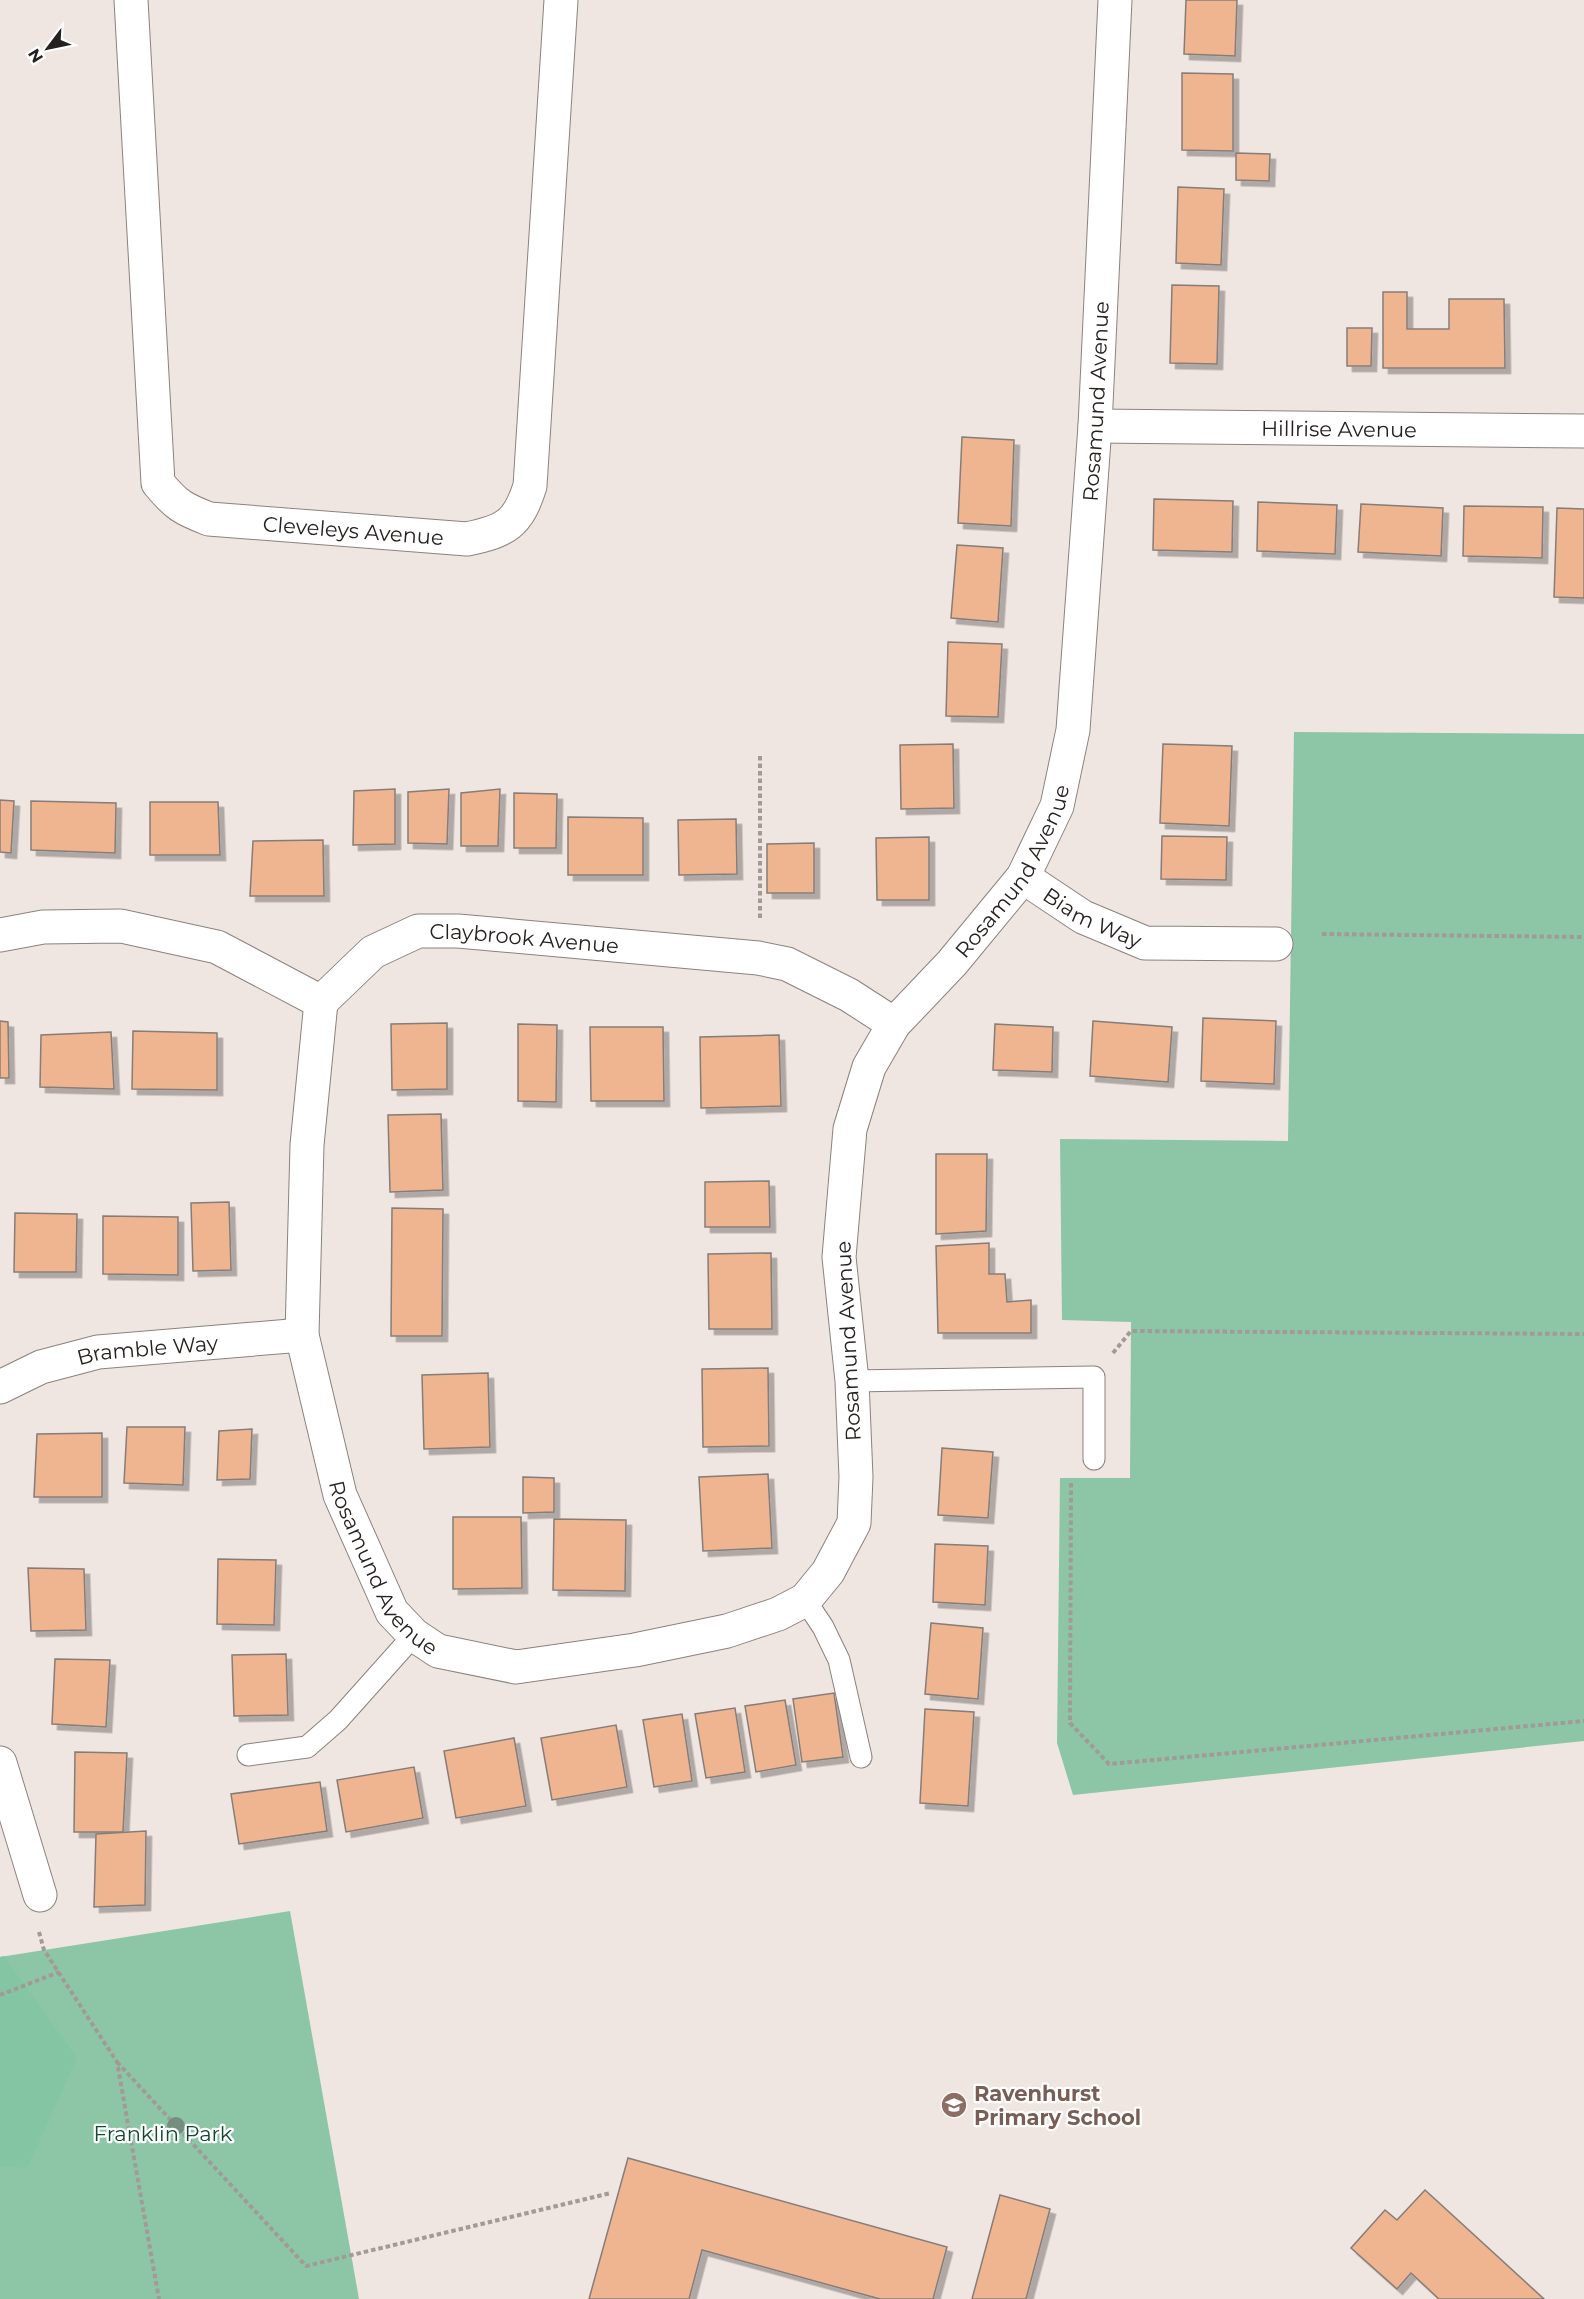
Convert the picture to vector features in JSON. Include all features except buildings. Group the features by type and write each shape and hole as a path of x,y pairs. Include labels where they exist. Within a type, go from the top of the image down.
{"street":[{"name":"Cleveleys Avenue","path":"131,0 158,483 173,502 209,519 467,538 492,534 508,524 523,509 530,486 561,0"},
{"name":"Rosamund Avenue","path":"321,1002 307,1145 302,1335 340,1495 392,1612 414,1635 438,1651 516,1667 635,1650 727,1631 778,1614 805,1600 828,1572 854,1523 856,1477 852,1381 840,1257 850,1129 869,1067 894,1023 952,963 1023,877 1057,806 1073,730 1095,426 1115,0"},
{"name":"Hillrise Avenue","path":"1095,426 1584,431"},
{"name":"Biam Way","path":"1023,877 1083,917 1145,943 1276,944"},
{"path":"0,934 44,927 121,926 217,947 321,1002"},
{"name":"Claybrook Avenue","path":"321,1002 374,952 418,931 470,932 759,958 787,964 849,995 894,1023"},
{"name":"Bramble Way","path":"0,1388 41,1367 98,1353 302,1335"},
{"path":"2,1781 40,1895"}],"lane":[{"path":"852,1381 1094,1377 1094,1459"},
{"path":"805,1600 823,1626 839,1660 861,1757"},
{"path":"248,1755 307,1747 338,1720 414,1635"}],"path":[{"path":"759,958 760,756"},
{"path":"1322,934 1584,937"},
{"path":"1094,1377 1131,1331 1584,1334"},
{"path":"1094,1459 1071,1478 1070,1723 1109,1764 1584,1721"},
{"path":"40,1895 35,1917 44,1950 117,2062 306,2266 610,2193"},
{"path":"0,1995 59,1972"},
{"path":"117,2062 159,2299"}],"green space":[{"path":"1294,732 1584,734 1584,1741 1073,1795 1057,1743 1060,1478 1130,1478 1131,1322 1062,1320 1060,1139 1288,1141"},
{"name":"Franklin Park","path":"290,1911 359,2299 0,2299 0,1957"},
{"path":"4,1956 77,2058 27,2168 0,2166 0,1957"}],"place":[{"name":"Ravenhurst Primary School","path":"954,2105"}]}
